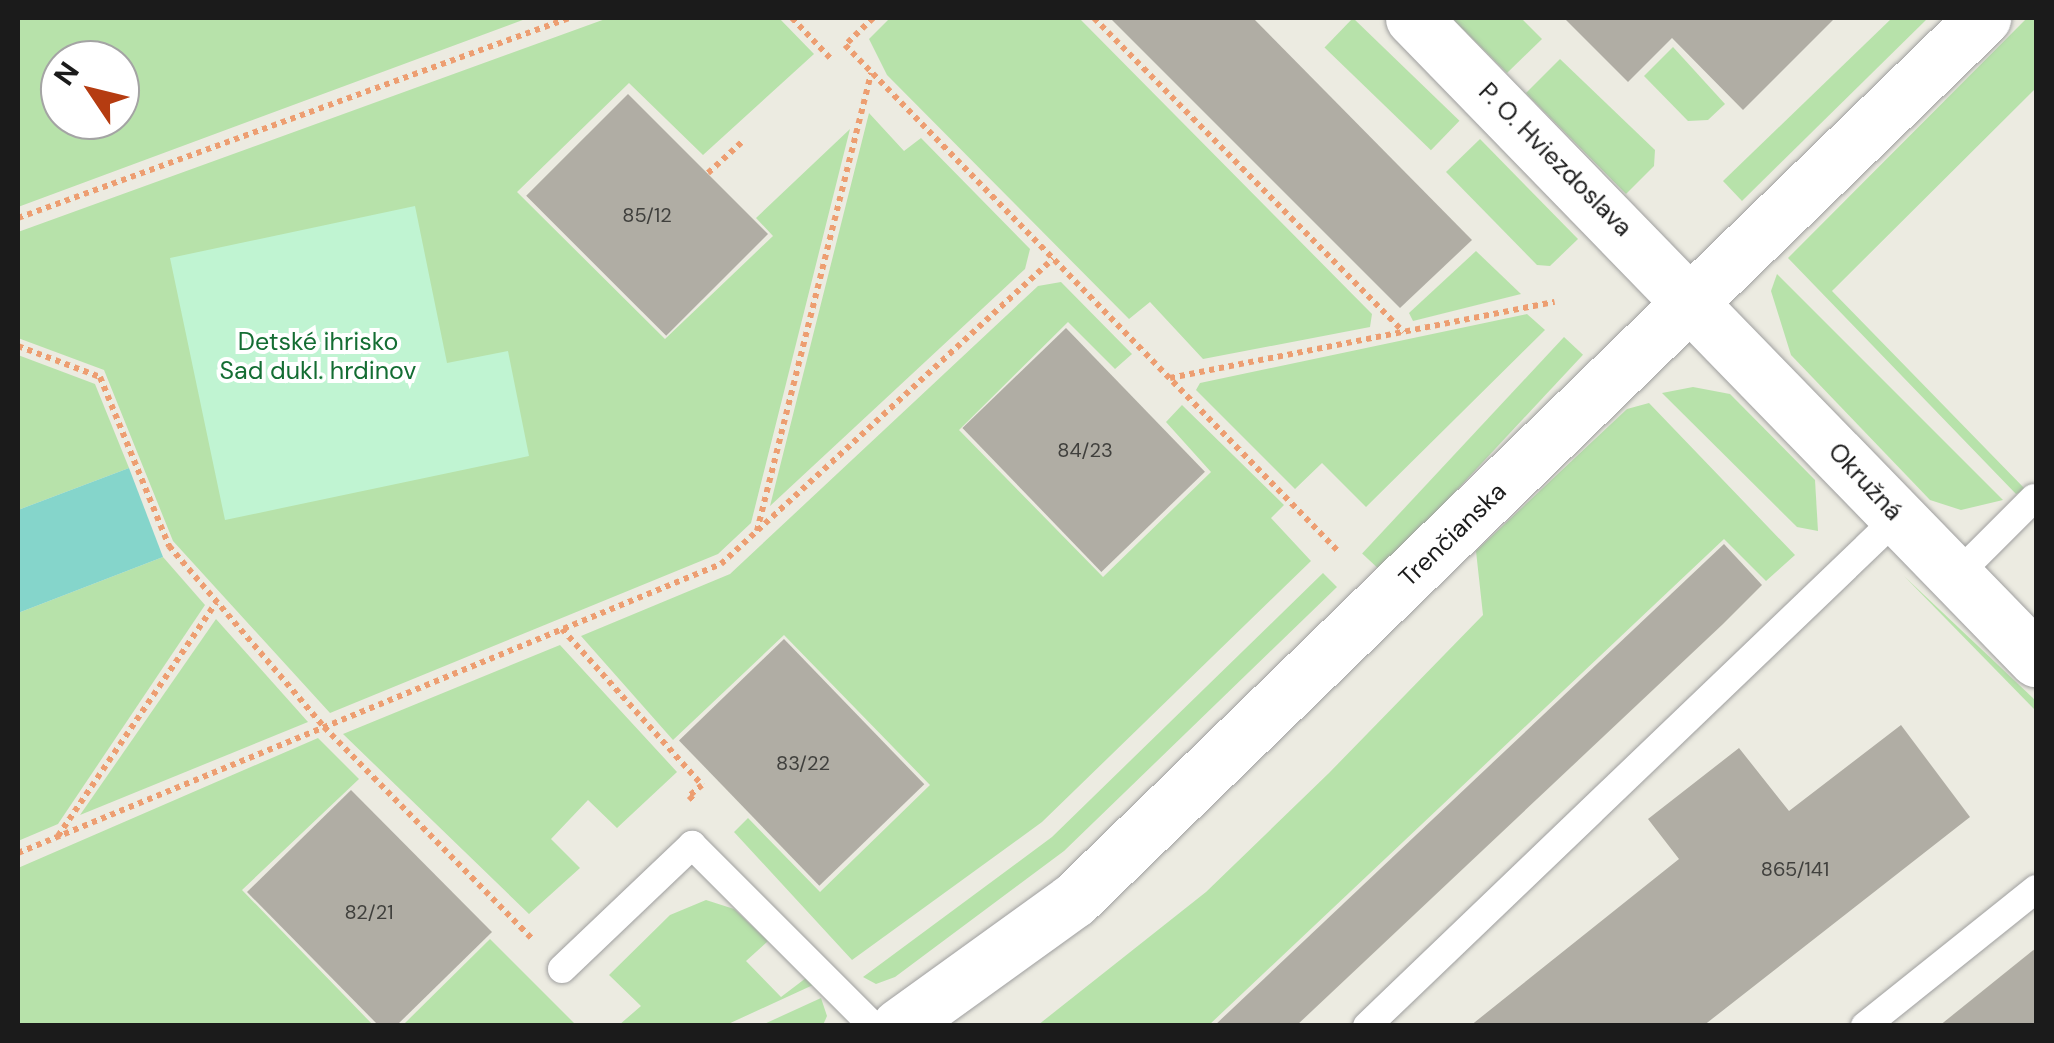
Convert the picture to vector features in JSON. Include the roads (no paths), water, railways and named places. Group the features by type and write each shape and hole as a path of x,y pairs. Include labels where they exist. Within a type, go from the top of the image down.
{"street":[{"name":"P. O. Hviezdoslava","path":"1413,18 1696,302"},
{"name":"Trenčianska","path":"899,1026 1074,900 1696,302 1983,18"},
{"name":"Okružná","path":"1696,302 2036,659"}],"lane":[{"path":"1956,576 2034,498"},
{"path":"1367,1026 1898,516"},
{"path":"562,969 692,844 873,1026"},
{"path":"1864,1026 2036,889"}],"park label":[{"name":"Detské ihrisko Sad dukl. hrdinov","path":"318,358"}]}
